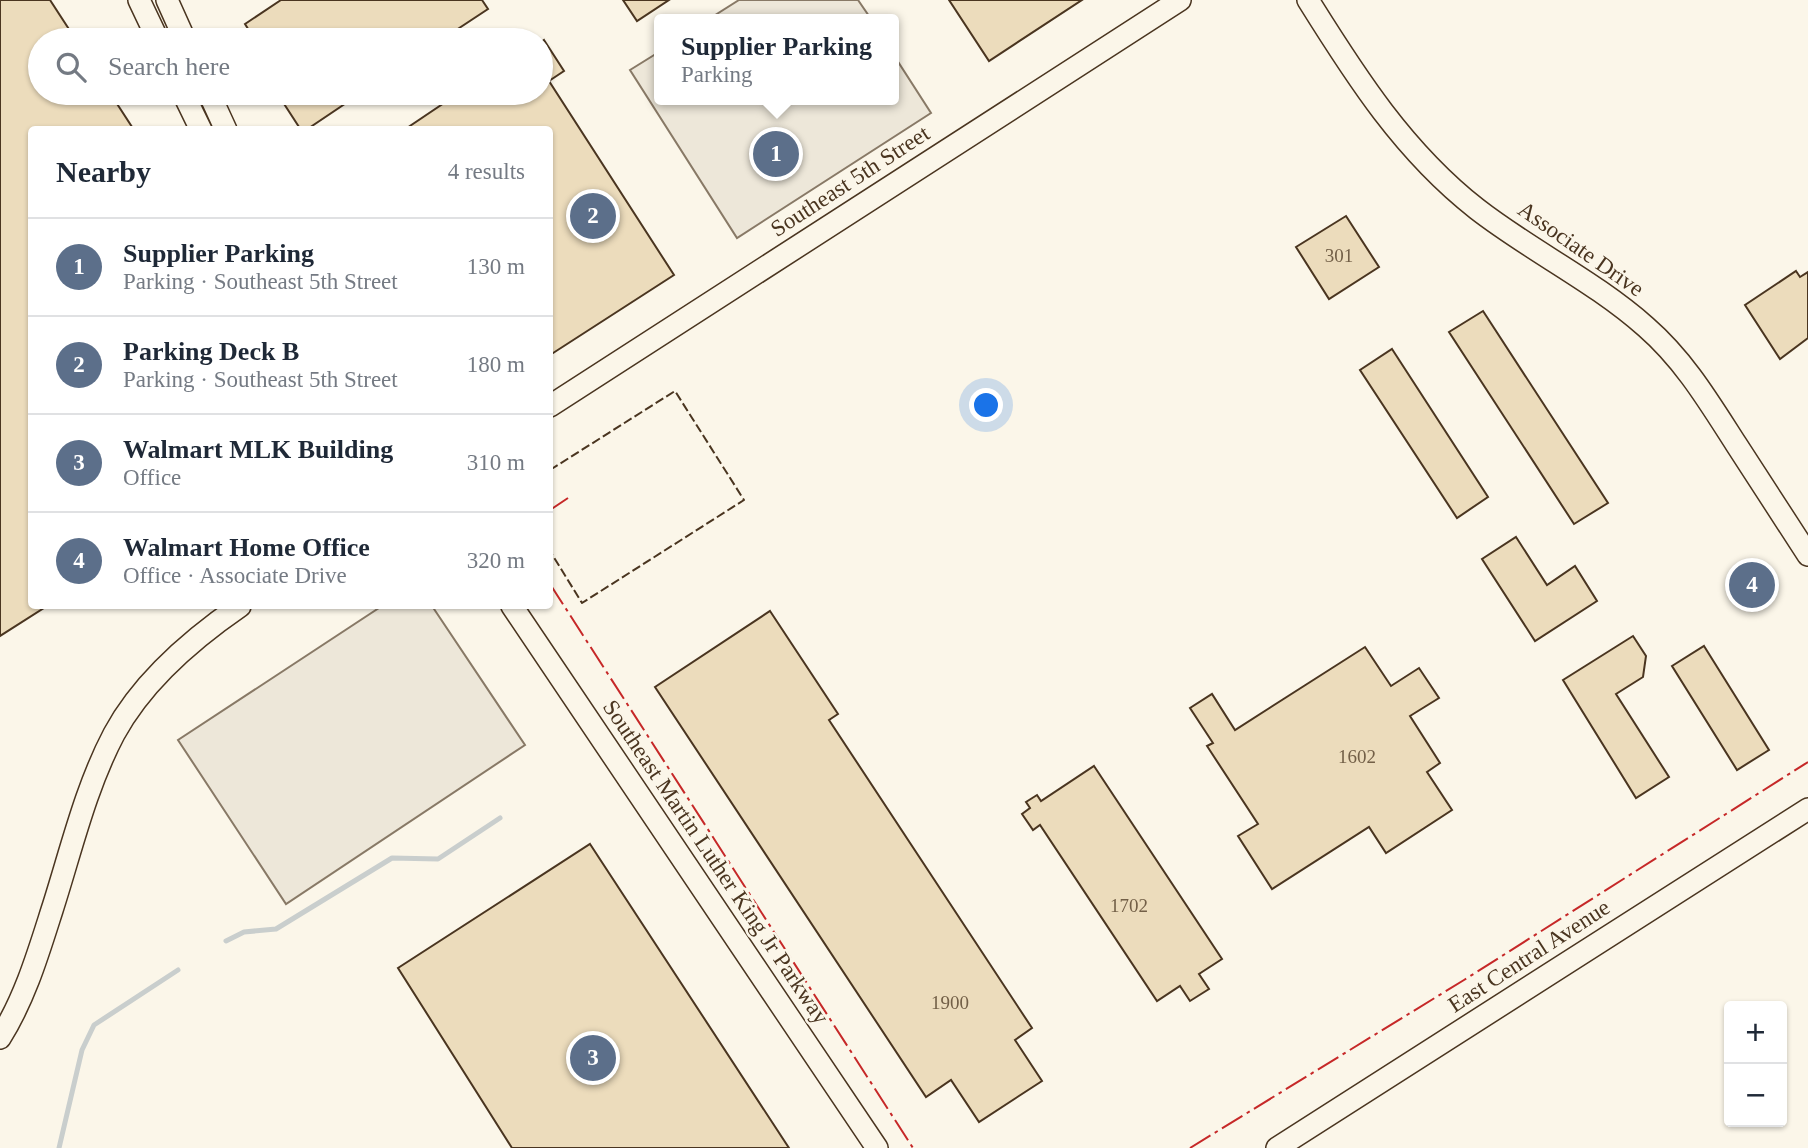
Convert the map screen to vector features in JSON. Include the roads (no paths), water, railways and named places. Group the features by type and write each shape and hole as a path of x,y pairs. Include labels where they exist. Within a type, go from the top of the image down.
{"street":[{"path":"139,0 152,28"},
{"path":"167,0 180,28"},
{"name":"Southeast 5th Street","path":"553,404 1180,0"},
{"name":"Associate Drive","path":"1308,0 1366,90 1420,158 1477,209 1608,296 1668,349 1706,397 1808,555"},
{"path":"189,105 199,126"},
{"path":"215,105 224,126"},
{"path":"0,1038 35,965 89,791 116,732 134,705 175,658 236,609"},
{"name":"Southeast Martin Luther King Jr Parkway","path":"514,609 877,1148"},
{"name":"East Central Avenue","path":"1277,1148 1808,809"}],"waterway":[{"path":"226,941 244,932 276,929 392,858 438,859 500,818"},
{"path":"59,1148 82,1050 94,1025 178,970"}],"place":[{"name":"Supplier Parking","path":"776,154"},
{"name":"Parking Deck B","path":"593,216"},
{"name":"Walmart Home Office","path":"1752,585"},
{"name":"Walmart MLK Building","path":"593,1058"}]}
